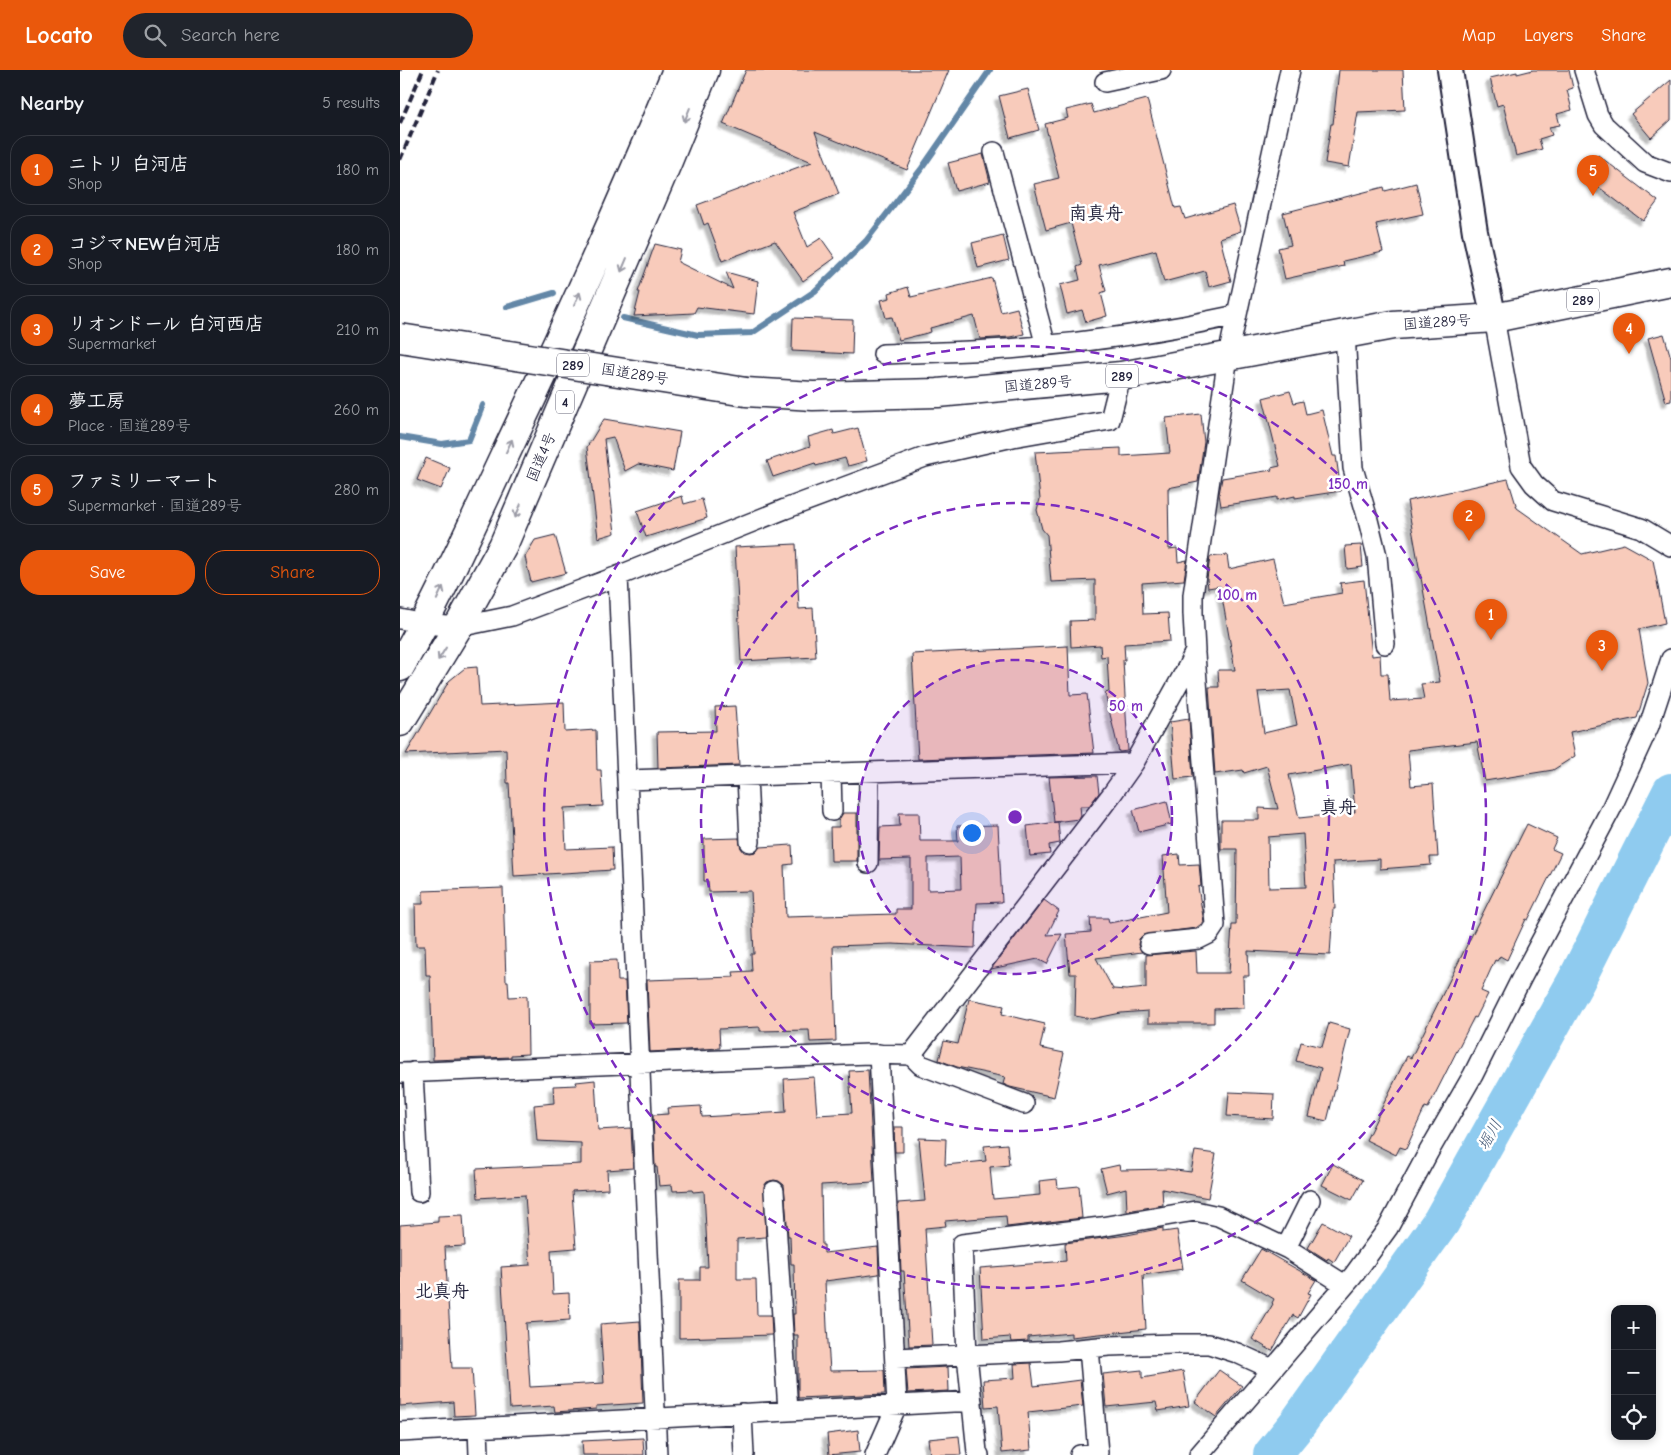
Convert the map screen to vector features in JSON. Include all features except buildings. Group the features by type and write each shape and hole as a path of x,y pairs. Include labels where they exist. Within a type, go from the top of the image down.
{"highway":[{"name":"4","path":"400,666 412,622 541,380 642,156 677,70"},
{"name":"国道4号","path":"400,722 458,627 503,546 705,70"},
{"name":"国道289号","path":"400,338 746,392 813,396 938,393 1121,376 1393,325 1494,318 1671,282"}],"street":[{"path":"1106,82 1161,70"},
{"path":"1149,944 1199,939 1209,934 1215,926 1192,613 1228,356 1290,70"},
{"path":"1450,70 1476,232 1521,466 1534,484 1553,501 1641,528 1671,546"},
{"path":"1584,70 1598,115 1604,126 1645,163 1671,173"},
{"path":"994,152 1046,346"},
{"path":"883,354 1018,349 1046,346 1109,339 1198,324 1237,315"},
{"path":"1346,334 1353,468 1368,516 1377,556 1385,644"},
{"path":"412,622 458,627 512,616 785,509 925,457 1013,437 1110,420 1121,376"},
{"path":"618,576 657,1455"},
{"path":"911,1055 1134,763 1188,666 1194,651"},
{"path":"1199,1455 1345,1285 1388,1228 1473,1075 1522,977 1611,809 1649,726 1671,660"},
{"path":"627,780 1134,763"},
{"path":"868,863 869,772"},
{"path":"831,773 832,811"},
{"path":"747,776 750,842"},
{"path":"875,1455 897,1405 879,1054"},
{"path":"419,1192 406,1072 879,1054 911,1055 921,1065 1024,1104"},
{"path":"774,1191 788,1411"},
{"path":"1286,1248 1310,1200"},
{"path":"979,1455 977,1452 967,1354 962,1244 1101,1227 1195,1211 1218,1216 1286,1248 1345,1285"},
{"path":"895,1358 1174,1344 1209,1344 1237,1353 1272,1369"},
{"path":"1080,1455 1098,1453 1089,1348"},
{"path":"400,1432 972,1401"},
{"path":"742,1413 744,1455"},
{"path":"478,1428 479,1455"}],"waterway":[{"path":"623,318 698,335 752,333 815,291 866,241 922,168 990,70"},
{"path":"507,307 554,293"},
{"path":"400,437 442,444 469,440 483,405"},
{"name":"堀川","path":"1272,1455 1298,1423 1441,1222 1576,981 1671,792"}],"railway":[{"path":"400,123 423,70"},
{"path":"400,160 438,70"}],"place":[{"name":"ファミリーマート","path":"1593,196"},
{"name":"夢工房","path":"1629,354"},
{"name":"コジマNEW白河店","path":"1469,541"},
{"name":"ニトリ 白河店","path":"1491,640"},
{"name":"リオンドール 白河西店","path":"1602,671"}],"district":[{"name":"南真舟","path":"1096,213"},
{"name":"真舟","path":"1338,807"},
{"name":"北真舟","path":"442,1291"}]}
